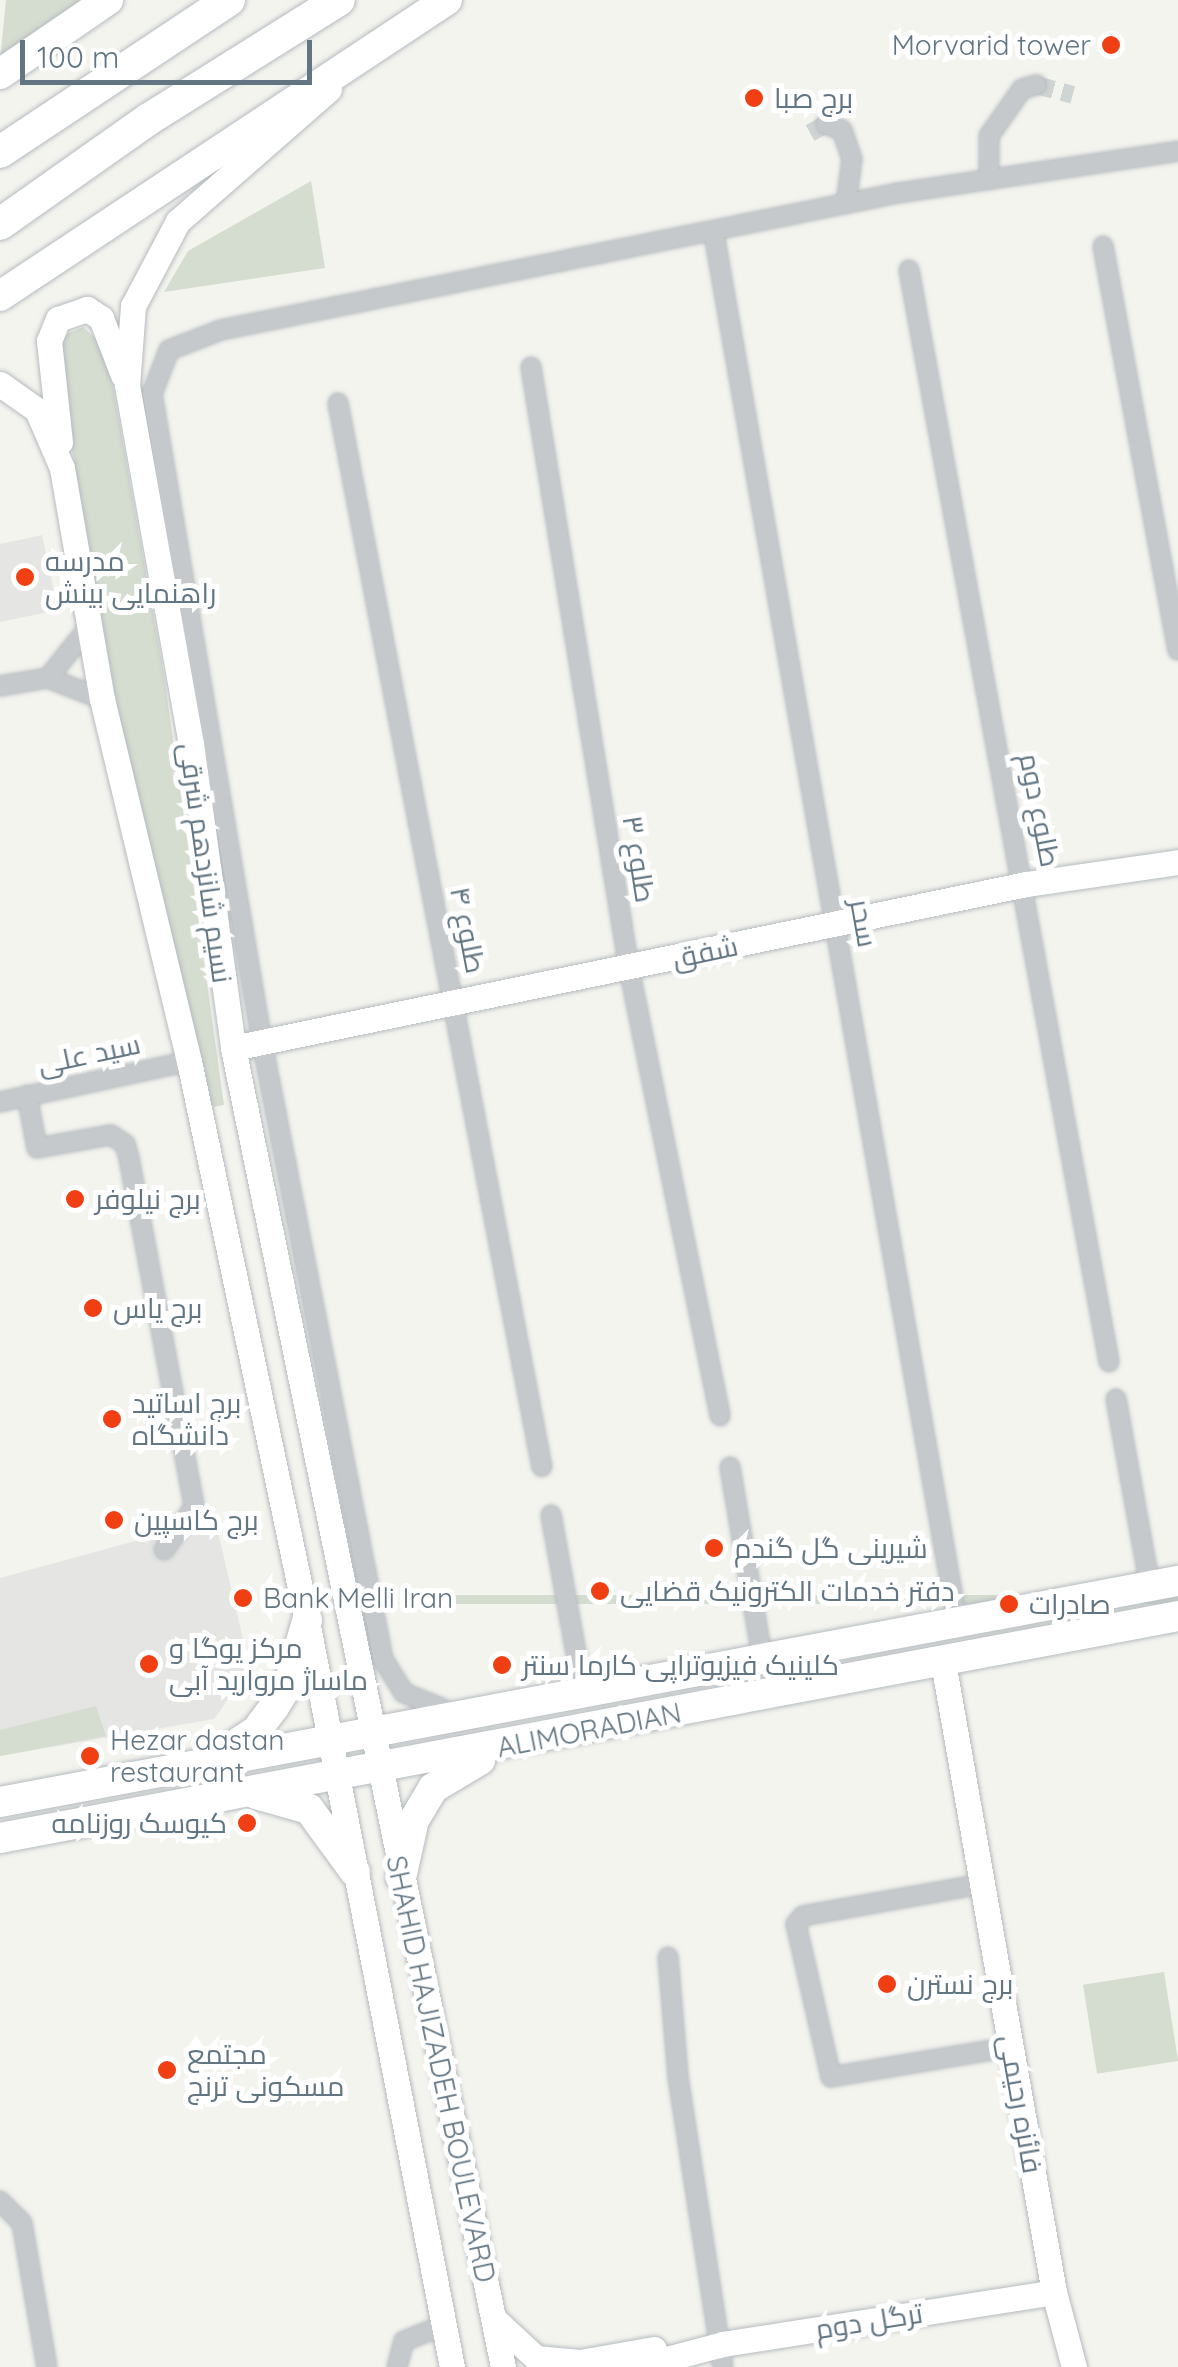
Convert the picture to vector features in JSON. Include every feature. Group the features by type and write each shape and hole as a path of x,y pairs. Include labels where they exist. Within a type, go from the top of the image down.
{"highway":[{"path":"0,152 229,0"},
{"path":"0,224 148,119 339,0"}],"main road":[{"path":"0,74 108,0"},
{"path":"0,296 446,0"},
{"name":"نسیم شانزدهم شرقی","path":"343,68 322,99 218,180 178,221 133,306 127,385 190,744 233,1048 371,1735"},
{"path":"62,468 49,341 58,319 88,309 101,318 127,385"},
{"name":"نسیم شانزدهم شرقی","path":"0,384 37,410 62,468 102,699 189,1061 307,1621 326,1742"},
{"name":"شفق","path":"233,1048 454,999 630,968 1026,884 1178,862"},
{"path":"296,1570 319,1583 336,1563"},
{"name":"ALIMORADIAN","path":"0,1802 584,1697 957,1621 1164,1584"},
{"name":"ALIMORADIAN","path":"0,1838 244,1790 378,1771 1178,1616"},
{"path":"207,1764 256,1731 274,1706 289,1683 307,1621"},
{"name":"فائزه رحیمی","path":"943,1662 1054,2292 1074,2367"},
{"name":"SHAHID HAJIZADEH BOULEVARD","path":"371,1735 503,2367"},
{"name":"SHAHID HAJIZADEH BOULEVARD","path":"326,1742 356,1872 452,2367"},
{"path":"401,1878 414,1820 433,1788 516,1744"},
{"path":"244,1790 309,1809 356,1872"},
{"name":"ترگل دوم","path":"495,2319 521,2349 553,2362 684,2352 723,2356 1054,2292"},
{"name":"ترگل دوم","path":"636,2367 684,2352"}],"street":[{"path":"989,180 988,136 1022,90 1036,85"},
{"path":"826,124 842,130 852,159 846,204"},
{"path":"468,1716 414,1700 395,1684 383,1659 262,1042 152,394 169,350 238,327 714,234 846,204 1178,151"},
{"name":"سحر","path":"714,234 957,1621"},
{"path":"1103,246 1178,650"},
{"name":"طلوع دوم","path":"910,270 1026,884 1110,1362"},
{"name":"طلوع ۳","path":"531,367 630,968 720,1416"},
{"name":"طلوع ۴","path":"338,403 542,1467"},
{"path":"48,678 88,628"},
{"path":"0,686 48,678 102,699"},
{"name":"سید علی","path":"0,1102 189,1061"},
{"path":"27,1095 37,1148 111,1136 125,1144 194,1508 164,1550"},
{"path":"1116,1399 1164,1584"},
{"path":"730,1467 763,1662"},
{"path":"551,1516 584,1697"},
{"path":"982,1884 803,1916 796,1924 831,2077 1011,2047"},
{"path":"668,1956 678,2077 723,2356"},
{"path":"0,2201 22,2223 47,2367"},
{"path":"397,2367 404,2340 444,2325"}],"shaded area":[{"path":"6,0 83,0 0,60"},
{"path":"311,181 325,268 164,292 188,251"},
{"path":"83,327 100,342 112,381 164,675 224,1105 212,1107 120,722 76,479 58,338"},
{"name":"مدرسه راهنمایی بینش","path":"42,535 58,610 0,622 0,544"},
{"path":"215,1519 250,1669 214,1719 0,1756 0,1578"},
{"path":"430,1595 1178,1595 1178,1604 430,1604"},
{"path":"96,1706 106,1736 0,1756 0,1730"},
{"path":"1164,1972 1178,2061 1097,2074 1083,1985"}],"tunnel":[{"path":"1036,85 1073,95"},
{"path":"810,133 826,124"}],"place":[{"name":"Morvarid tower","path":"1111,45"},
{"name":"برج صبا","path":"754,98"},
{"name":"مدرسه راهنمایی بینش","path":"25,577"},
{"name":"برج نیلوفر","path":"75,1199"},
{"name":"برج یاس","path":"93,1308"},
{"name":"برج اساتید دانشگاه","path":"112,1419"},
{"name":"برج کاسپین","path":"114,1520"},
{"name":"شیرینی گل گندم","path":"714,1548"},
{"name":"دفتر خدمات الکترونیک قضایی","path":"600,1591"},
{"name":"Bank Melli Iran","path":"243,1598"},
{"name":"صادرات","path":"1009,1604"},
{"name":"مرکز یوگا و ماساژ مروارید آبی","path":"149,1664"},
{"name":"کلینیک فیزیوتراپی کارما سنتر","path":"502,1665"},
{"name":"Hezar dastan restaurant","path":"90,1756"},
{"name":"کیوسک روزنامه","path":"247,1823"},
{"name":"برج نسترن","path":"887,1984"},
{"name":"مجتمع مسکونی ترنج","path":"167,2070"}]}
